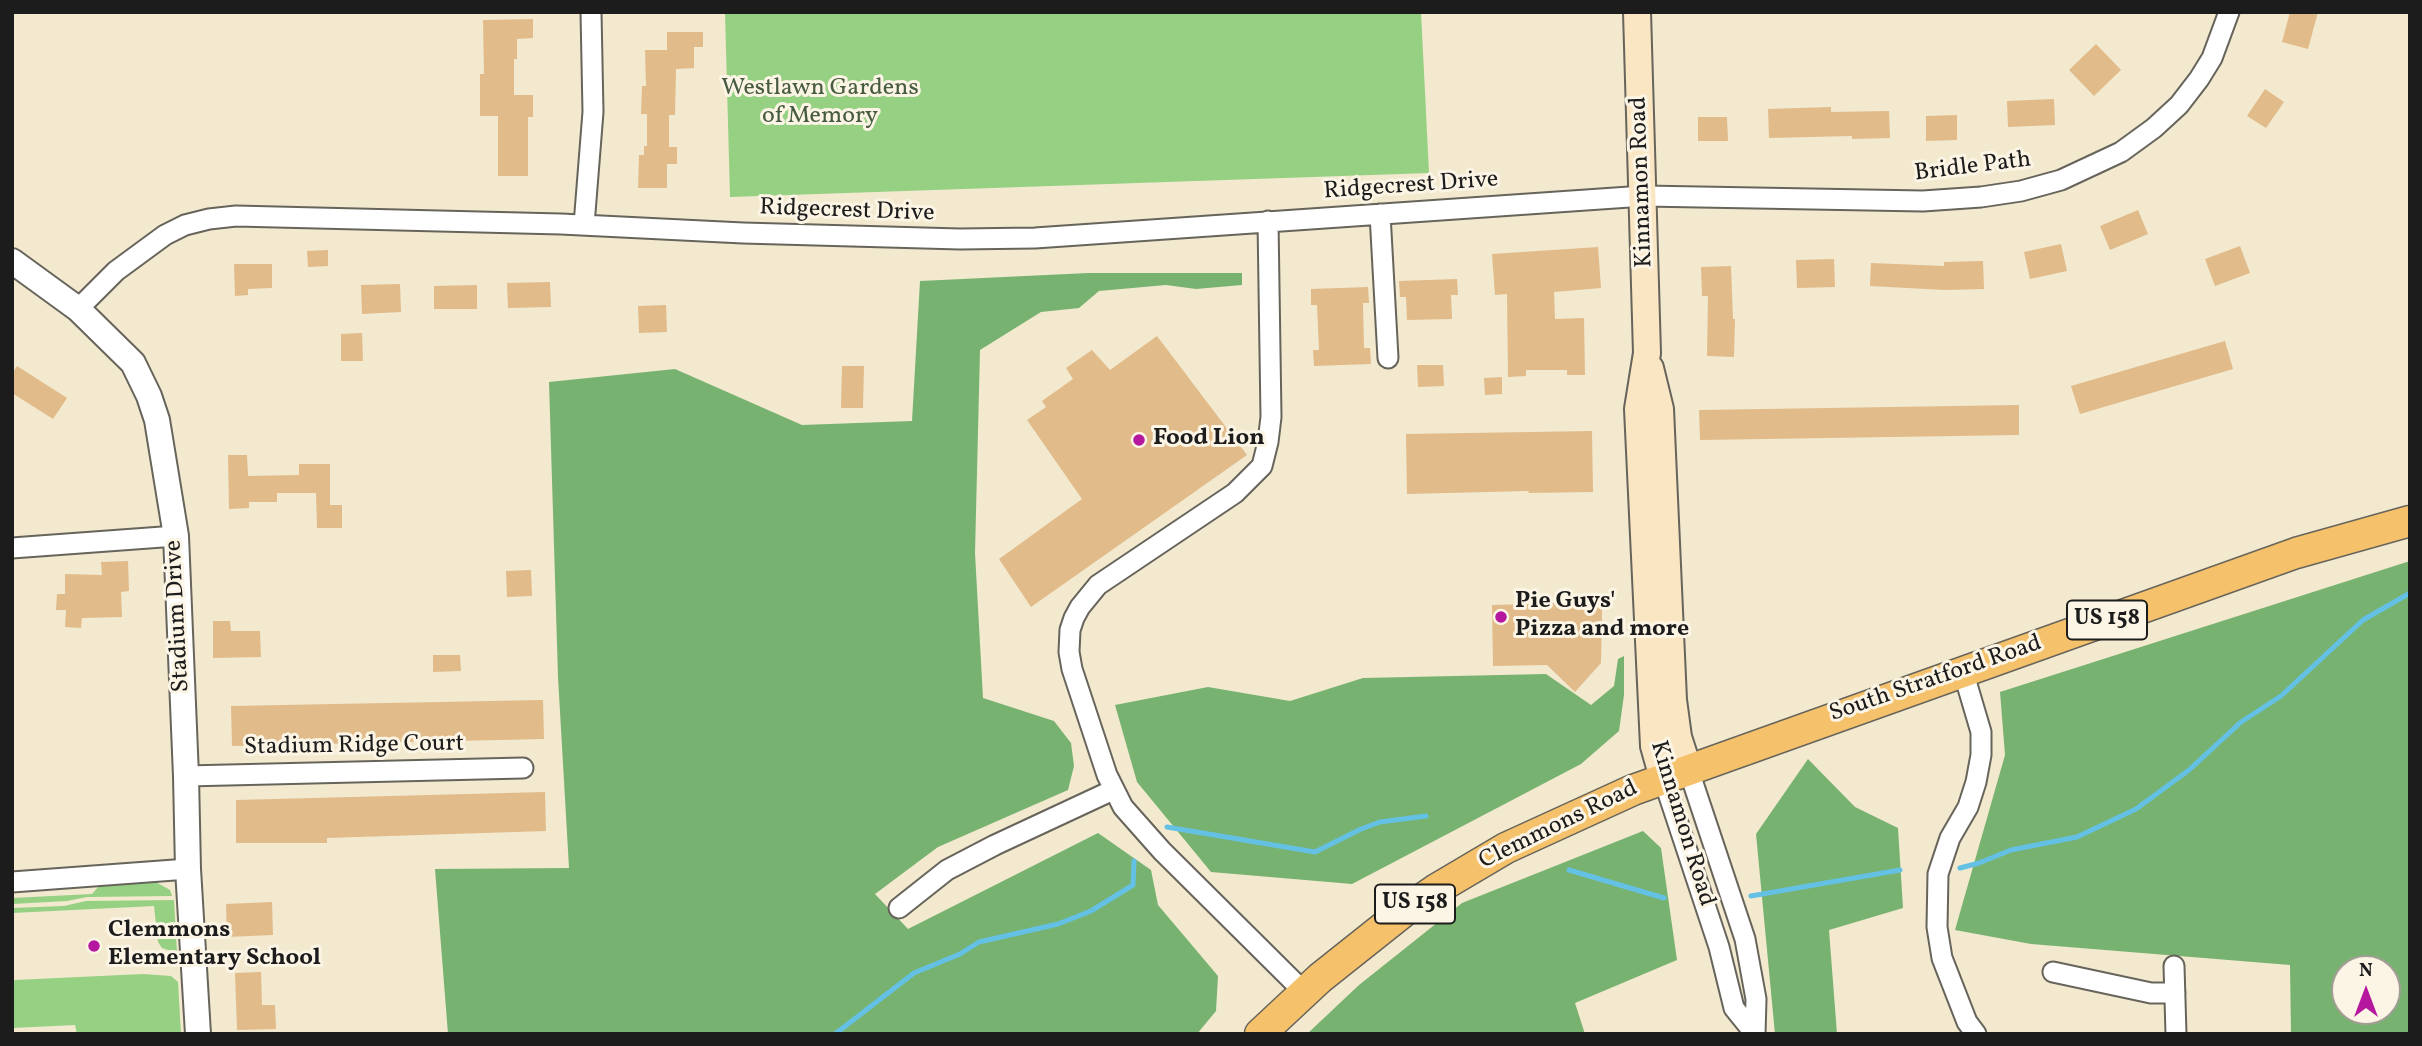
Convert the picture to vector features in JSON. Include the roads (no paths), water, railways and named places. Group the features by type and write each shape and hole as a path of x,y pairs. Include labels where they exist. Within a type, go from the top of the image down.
{"main road":[{"name":"Kinnamon Road","path":"1637,12 1647,353 1660,409 1673,700 1678,737 1676,773"},
{"name":"South Stratford Road","path":"1676,773 2296,553 2410,521"},
{"name":"Clemmons Road","path":"1260,1034 1304,992 1403,912 1461,874 1539,832 1676,773"}],"street":[{"path":"584,225 593,112 591,12"},
{"name":"Bridle Path","path":"1644,196 1923,201 2021,191 2061,180 2121,152 2154,128 2179,105 2212,58 2229,12"},
{"name":"Ridgecrest Drive","path":"78,309 136,255 185,225 236,216 960,239 1035,237 1644,196"},
{"path":"1380,214 1388,358"},
{"path":"1268,221 1271,417 1262,466 1235,493 1098,585 1080,607 1070,630 1072,668 1113,790 1135,822 1162,851 1304,992"},
{"name":"Stadium Drive","path":"12,261 78,309 133,363 149,396 159,430 176,536 188,869 198,1034"},
{"path":"12,548 176,536"},
{"path":"1963,671 1981,732 1981,755 1968,807 1950,838 1938,874 1937,927 1942,958 1967,1022 1976,1034"},
{"name":"Stadium Ridge Court","path":"186,776 523,768"},
{"name":"Kinnamon Road","path":"1676,773 1745,939 1756,999 1755,1034"},
{"name":"Kinnamon Road","path":"1676,773 1734,1008 1755,1034"},
{"path":"900,908 947,870 1113,790"},
{"path":"12,882 188,869"},
{"path":"1719,947 1745,939"},
{"path":"2174,966 2176,1034"},
{"path":"2053,972 2151,993 2175,993"}],"waterway":[{"path":"1960,868 2011,850 2077,837 2136,809 2189,770 2241,722 2281,696 2363,620 2410,593"},
{"path":"1167,827 1315,852 1380,822 1426,816"},
{"path":"835,1034 914,973 960,954 979,942 1058,924 1091,911 1133,885 1134,861"},
{"path":"1569,870 1664,898"},
{"path":"1751,896 1900,870"}],"place":[{"name":"Food Lion","path":"1139,440"},
{"name":"Pie Guys' Pizza and more","path":"1501,617"},
{"name":"Clemmons Elementary School","path":"94,946"}],"park label":[{"name":"Westlawn Gardens of Memory","path":"820,104"}]}
